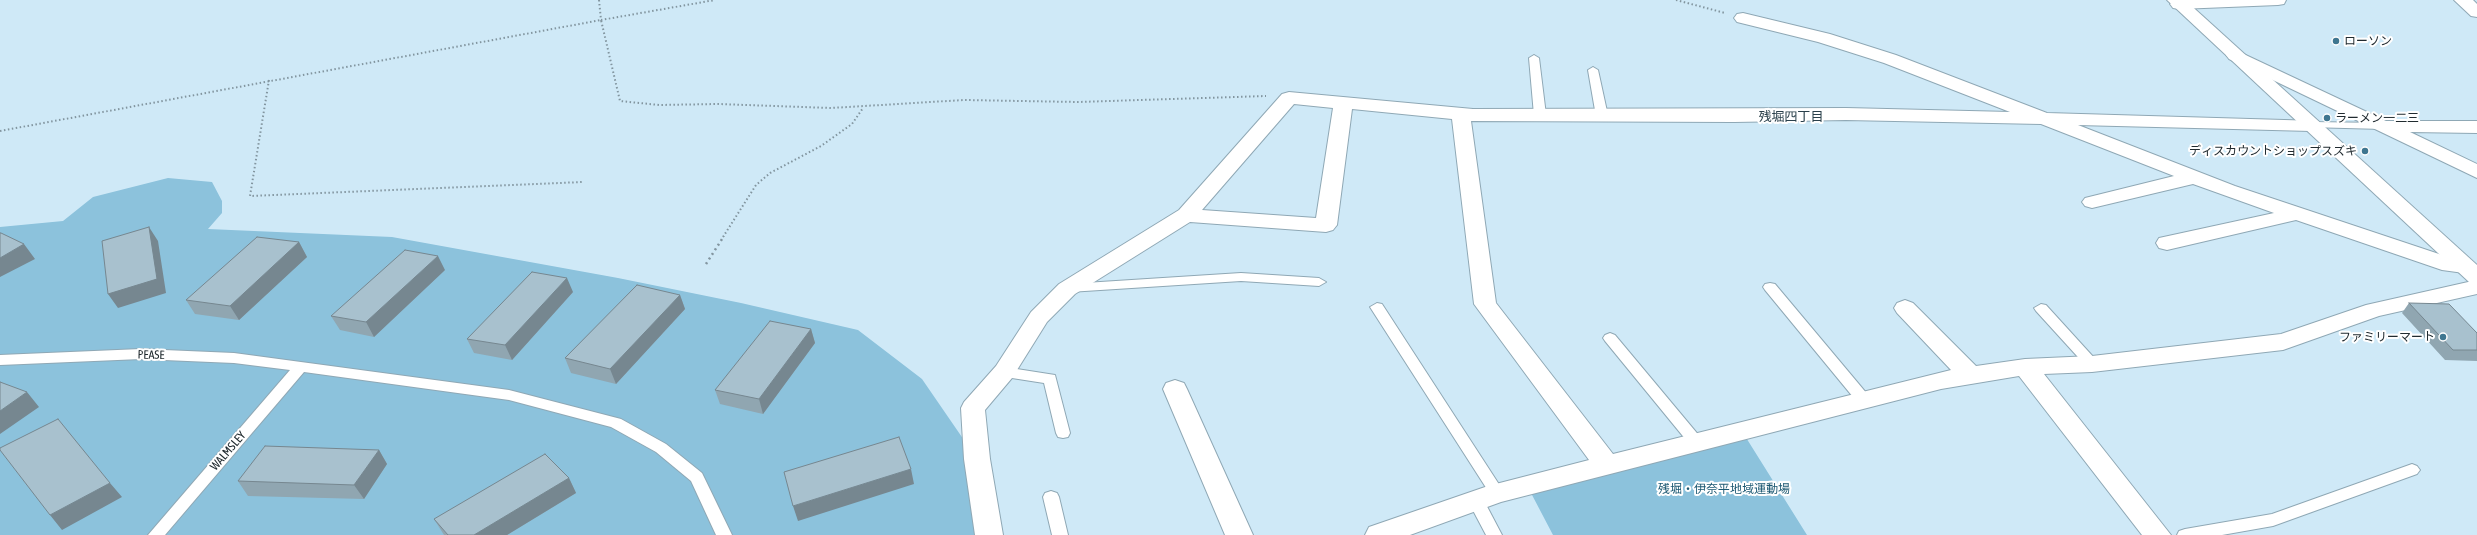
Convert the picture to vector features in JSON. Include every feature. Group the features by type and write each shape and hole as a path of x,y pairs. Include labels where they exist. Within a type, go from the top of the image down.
{"street":[{"path":"2177,2 2278,0"},
{"path":"2462,0 2477,12"},
{"path":"2177,2 2474,276"},
{"path":"1742,18 1824,38 1890,59 2051,119 2196,177 2296,214 2442,263 2474,276"},
{"path":"2235,55 2477,172"},
{"path":"989,535 977,458 973,408 1004,372 1039,317 1067,288 1186,215 1289,98 1461,114 1602,116 1846,114 2311,125"},
{"path":"1186,215 1326,225 1343,103"},
{"path":"1461,114 1485,304 1606,464"},
{"path":"2383,126 2477,127"},
{"path":"2092,202 2196,177"},
{"path":"2167,243 2296,214"},
{"path":"1387,534 1486,496 1606,464 1941,380 2025,367 2092,364 2283,342 2474,276"},
{"path":"1905,308 1970,375"},
{"path":"2025,367 2157,535"},
{"path":"1175,388 1239,535"}],"lane":[{"path":"1534,58 1540,116"},
{"path":"1593,70 1602,116"},
{"path":"2311,125 2383,126"},
{"path":"1067,288 1241,277 1319,282"},
{"path":"1770,287 1863,399"},
{"path":"1377,308 1486,496 1494,535"},
{"path":"2041,308 2092,364"},
{"path":"1610,338 1696,442"},
{"name":"PEASE","path":"0,360 141,354 234,358 509,395 616,423 660,448 697,477 724,535"},
{"name":"WALMSLEY","path":"156,535 301,367"},
{"path":"1004,372 1050,379 1063,433"},
{"path":"2185,535 2273,520 2412,470"},
{"path":"1051,497 1060,535"}],"path":[{"path":"598,0 601,20 620,101 659,105 864,107 964,100 1078,102 1262,95 1289,98"},
{"path":"0,131 269,80 715,0"},
{"path":"1676,0 1742,18"},
{"path":"269,80 250,196 583,182"},
{"path":"706,264 756,185 770,173 821,146 852,124 864,107"}],"green space":[{"path":"168,178 212,182 222,201 222,213 208,229 392,237 618,278 741,303 858,330 922,379 977,459 989,535 0,535 0,227 63,221 93,197"},
{"name":"残堀・伊奈平地域運動場","path":"1745,436 1807,535 1553,535 1531,493"}],"building":[{"path":"149,227 157,279 108,294 102,241"},
{"path":"1,233 24,244 0,258"},
{"path":"257,237 299,242 230,306 186,300"},
{"path":"405,250 438,256 366,322 331,316"},
{"path":"532,272 567,278 505,345 467,339"},
{"path":"637,285 680,295 610,369 565,358"},
{"path":"2409,303 2449,304 2477,333 2477,350 2453,350"},
{"path":"770,321 811,329 759,399 715,390"},
{"path":"0,382 27,392 0,411"},
{"path":"58,419 110,483 50,515 0,448"},
{"path":"899,437 911,469 793,506 784,472"},
{"path":"265,446 379,450 354,485 238,481"},
{"path":"545,454 569,478 474,535 448,535 434,519"}],"place":[{"name":"ローソン","path":"2336,41"},
{"name":"ラーメン一二三","path":"2327,118"},
{"name":"ディスカウントショップスズキ","path":"2365,151"},
{"name":"ファミリーマート","path":"2443,337"}],"district":[{"name":"残堀四丁目","path":"1791,117"}]}
